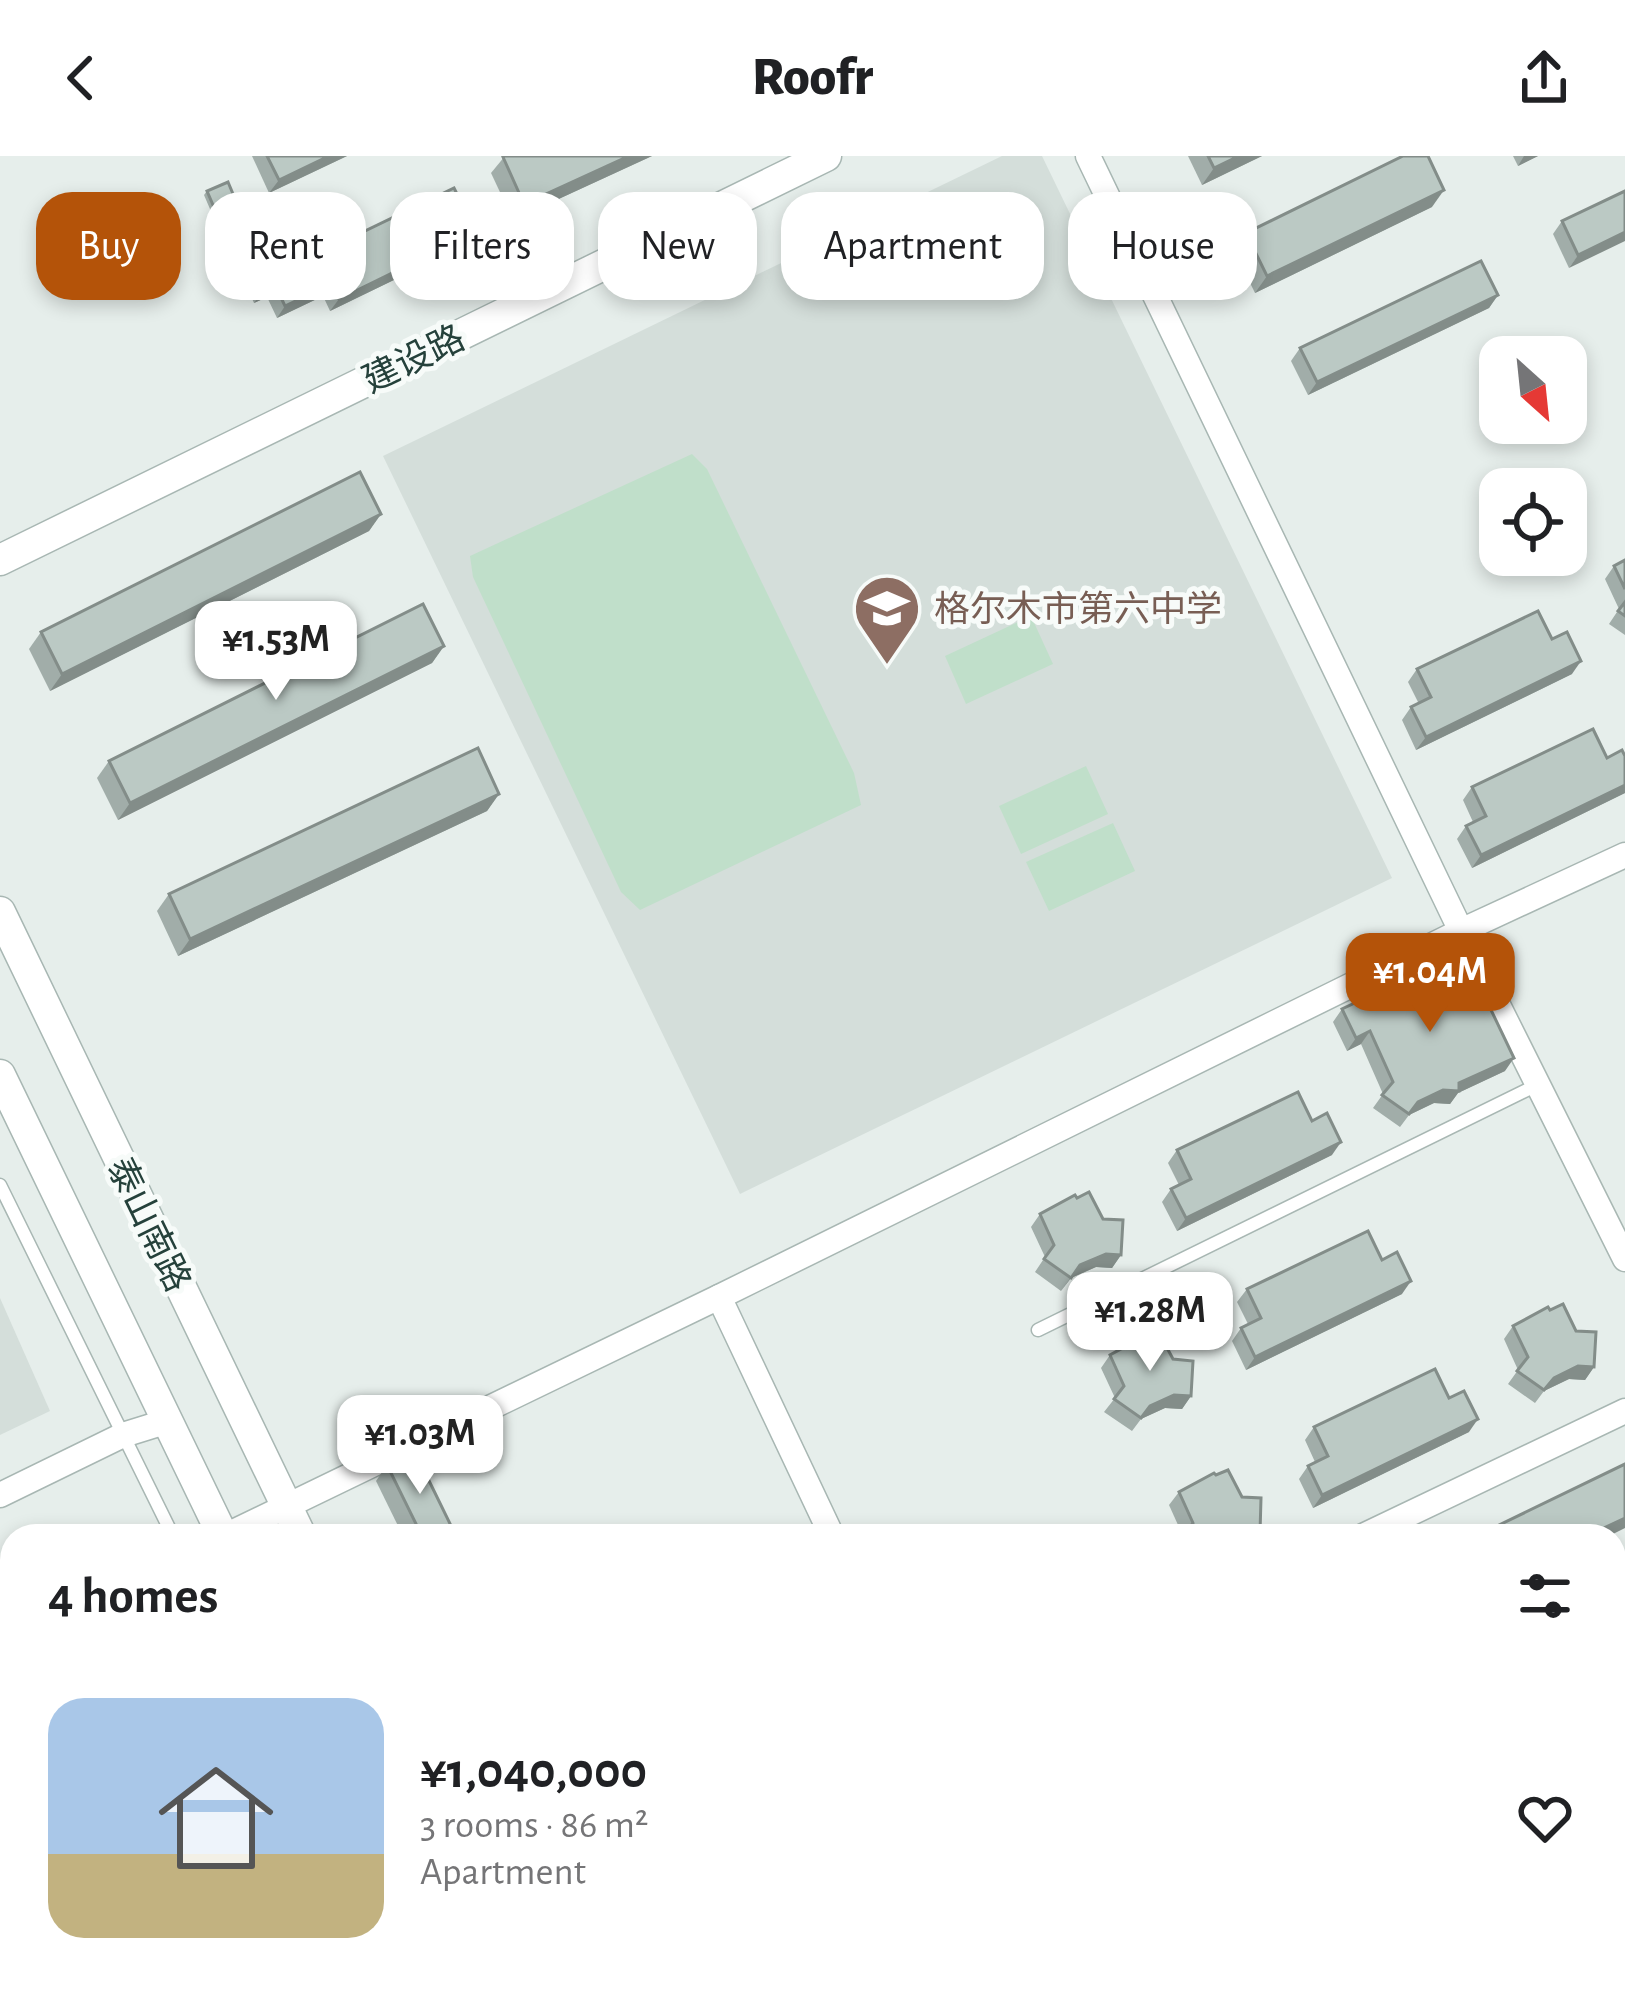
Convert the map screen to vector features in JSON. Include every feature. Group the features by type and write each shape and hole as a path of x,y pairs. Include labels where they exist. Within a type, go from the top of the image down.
{"street":[{"name":"建设路","path":"0,560 826,156"},
{"path":"1088,156 1461,931 1625,1259"},
{"path":"249,1524 1625,855"},
{"name":"泰山南路","path":"0,912 295,1524"},
{"name":"泰山南路","path":"0,1075 218,1524"},
{"path":"719,1298 826,1524"},
{"path":"1388,1524 1625,1411"},
{"path":"0,1495 123,1435 167,1421"}],"lane":[{"path":"1038,1330 1538,1085"},
{"path":"0,1185 166,1524"}],"shaded area":[{"name":"格尔木市第六中学","path":"1002,156 1042,156 1068,210 1068,300 1112,300 1392,878 740,1194 383,456 705,300 757,300 757,275 781,263 781,300 1044,300 1044,192 928,192"},
{"path":"0,1298 50,1411 0,1435"}],"green space":[{"path":"692,454 707,469 854,773 861,805 640,910 621,892 473,577 470,556"},
{"path":"1031,616 1053,664 966,704 945,656"},
{"path":"1086,766 1108,814 1021,854 999,806"},
{"path":"1113,823 1135,871 1049,911 1026,862"}],"building":[{"path":"267,156 329,156 279,180"},
{"path":"629,156 550,192 519,192 503,157"},
{"path":"1208,156 1239,156 1214,168"},
{"path":"1403,156 1428,156 1444,190 1267,276 1257,256 1257,228"},
{"path":"228,182 232,192 207,192"},
{"path":"1625,191 1625,232 1578,255 1562,221"},
{"path":"390,219 390,274 366,286 366,231"},
{"path":"1481,261 1498,295 1317,382 1300,348"},
{"path":"360,472 381,514 62,674 41,632"},
{"path":"1625,560 1625,589 1614,566"},
{"path":"423,604 444,646 130,803 109,761"},
{"path":"1538,611 1552,639 1567,632 1581,661 1426,737 1411,707 1431,697 1417,669"},
{"path":"1593,729 1607,758 1622,750 1625,785 1481,855 1466,826 1486,816 1472,787"},
{"path":"478,748 499,794 190,939 169,894"},
{"path":"1430,968 1481,989 1514,1058 1459,1083 1459,1091 1443,1090 1418,1102 1409,1114 1382,1095 1393,1082 1370,1031 1356,1038 1342,1009"},
{"path":"1298,1092 1312,1121 1327,1113 1341,1142 1186,1218 1171,1189 1191,1179 1177,1150"},
{"path":"1089,1192 1103,1219 1123,1220 1121,1255 1106,1254 1080,1265 1071,1278 1044,1259 1054,1245 1040,1214"},
{"path":"1368,1231 1382,1260 1397,1252 1411,1281 1255,1357 1241,1328 1261,1318 1247,1289"},
{"path":"1563,1304 1576,1331 1596,1332 1594,1367 1578,1366 1554,1378 1544,1390 1517,1371 1528,1357 1513,1326"},
{"path":"1159,1333 1173,1359 1193,1361 1191,1396 1174,1395 1150,1406 1141,1418 1114,1399 1124,1386 1110,1355"},
{"path":"1435,1369 1449,1398 1464,1391 1478,1419 1322,1495 1308,1466 1328,1456 1314,1427"},
{"path":"415,1452 450,1524 416,1524 387,1465"},
{"path":"1625,1464 1625,1518 1612,1524 1501,1524"},
{"path":"1228,1470 1242,1497 1261,1498 1260,1524 1192,1524 1179,1492"}],"place":[{"name":"格尔木市第六中学","path":"887,667"}]}
